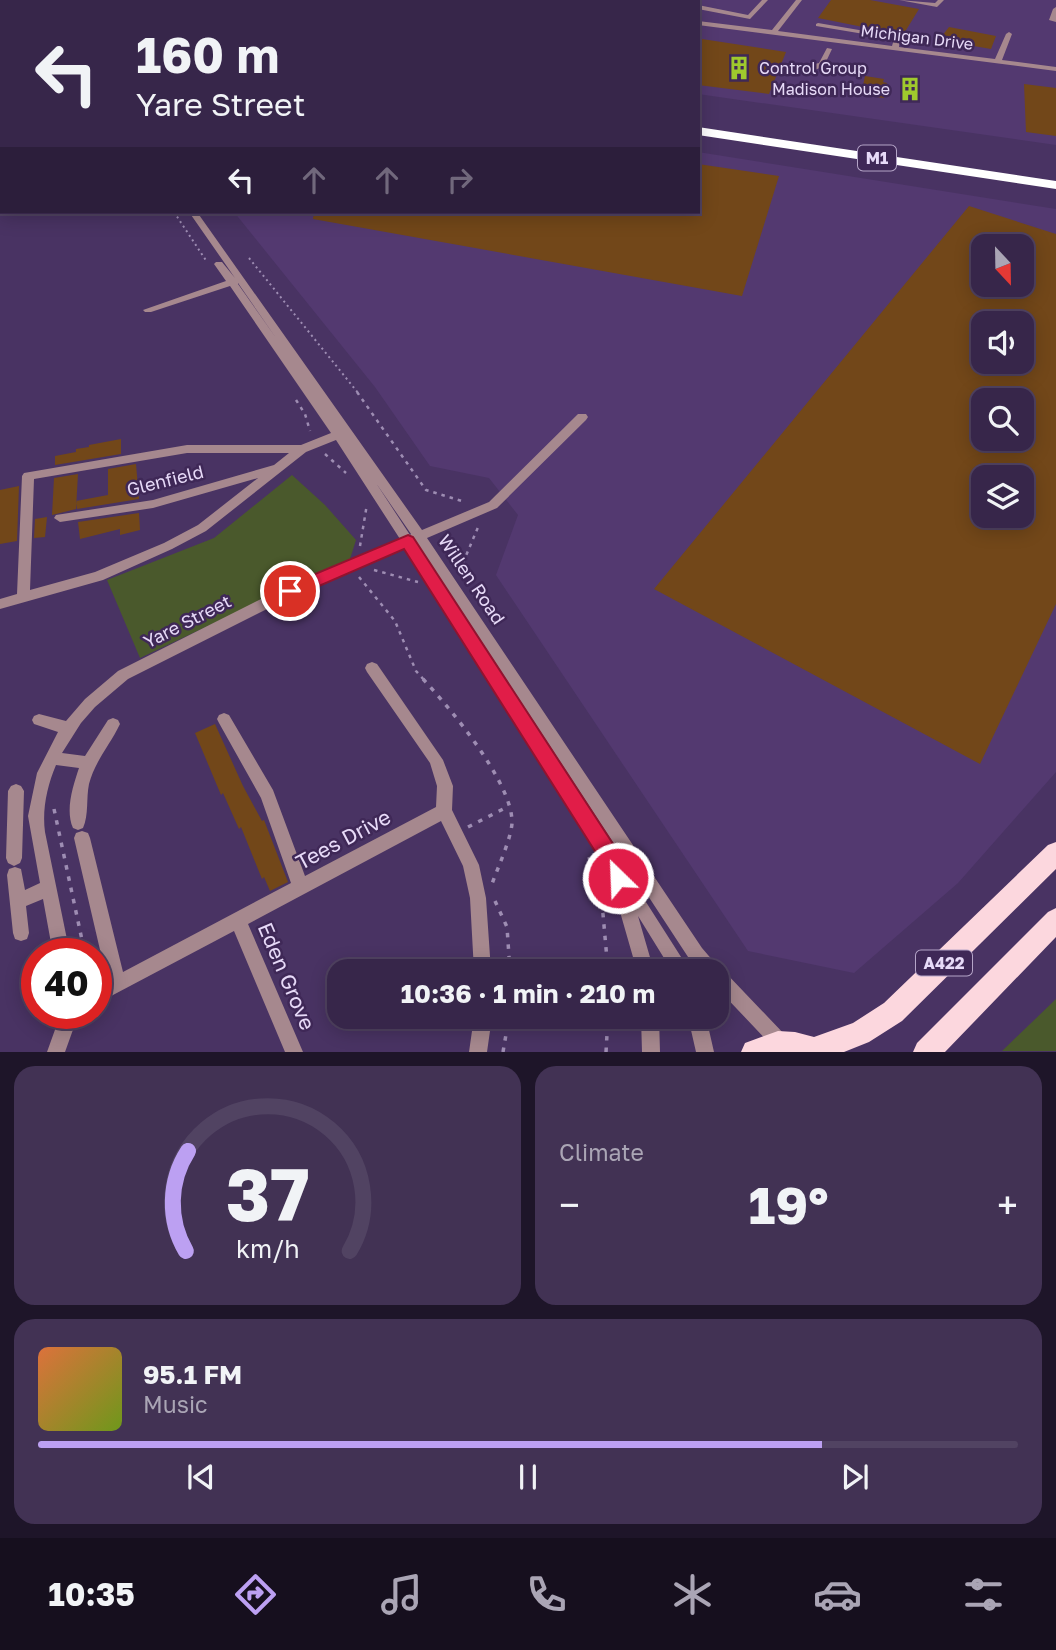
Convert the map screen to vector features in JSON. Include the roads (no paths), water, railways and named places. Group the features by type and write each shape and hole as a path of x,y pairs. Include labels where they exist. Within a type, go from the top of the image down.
{"highway":[{"name":"M1","path":"700,118 1056,172"},
{"name":"M1","path":"700,131 1056,185"}],"main road":[{"name":"A422","path":"817,1050 860,1033 893,1013 1056,853"},
{"name":"A422","path":"926,1052 1056,920"},
{"path":"754,1052 781,1043 817,1050"}],"street":[{"path":"700,7 750,17 765,0"},
{"path":"774,32 799,0"},
{"path":"902,0 937,5 941,0"},
{"path":"1056,9 1051,19 1056,20"},
{"name":"Michigan Drive","path":"700,23 999,59 1056,69"},
{"path":"818,25 898,38 895,48"},
{"path":"948,47 999,59 1009,34"},
{"path":"805,69 822,66 826,61 826,50 833,40"},
{"name":"Willen Road","path":"185,214 235,281 413,539 674,959"},
{"name":"Willen Road","path":"194,214 235,281 337,435 413,539"},
{"path":"148,310 235,281"},
{"path":"413,539 493,505 582,417"},
{"path":"0,604 98,576 168,546 202,528 277,468 308,447 337,435"},
{"path":"23,598 28,476 187,449 308,447"},
{"name":"Glenfield","path":"60,518 153,504 277,468"},
{"name":"Yare Street","path":"59,938 35,818 44,777 67,728 98,693 123,675 290,591 371,564 413,539"},
{"name":"Willen Road","path":"437,576 701,959"},
{"path":"372,668 436,760 445,786 444,811 471,865 478,898 482,959"},
{"path":"224,719 268,795 301,887"},
{"path":"38,720 67,728"},
{"path":"113,724 96,747 76,802 80,831 117,984"},
{"path":"52,758 89,764"},
{"path":"16,791 13,826 21,933"},
{"name":"Tees Drive","path":"112,987 444,811"},
{"path":"13,826 35,818"},
{"path":"612,860 641,959"},
{"path":"18,902 49,887"},
{"name":"Eden Grove","path":"238,920 293,1051"},
{"path":"729,989 781,1043"},
{"path":"56,1052 64,1029"},
{"path":"478,1052 481,1029"},
{"path":"650,1029 651,1052"},
{"path":"700,1029 705,1052"}],"place":[{"name":"Control Group","path":"739,68"},
{"name":"Madison House","path":"910,89"}]}
